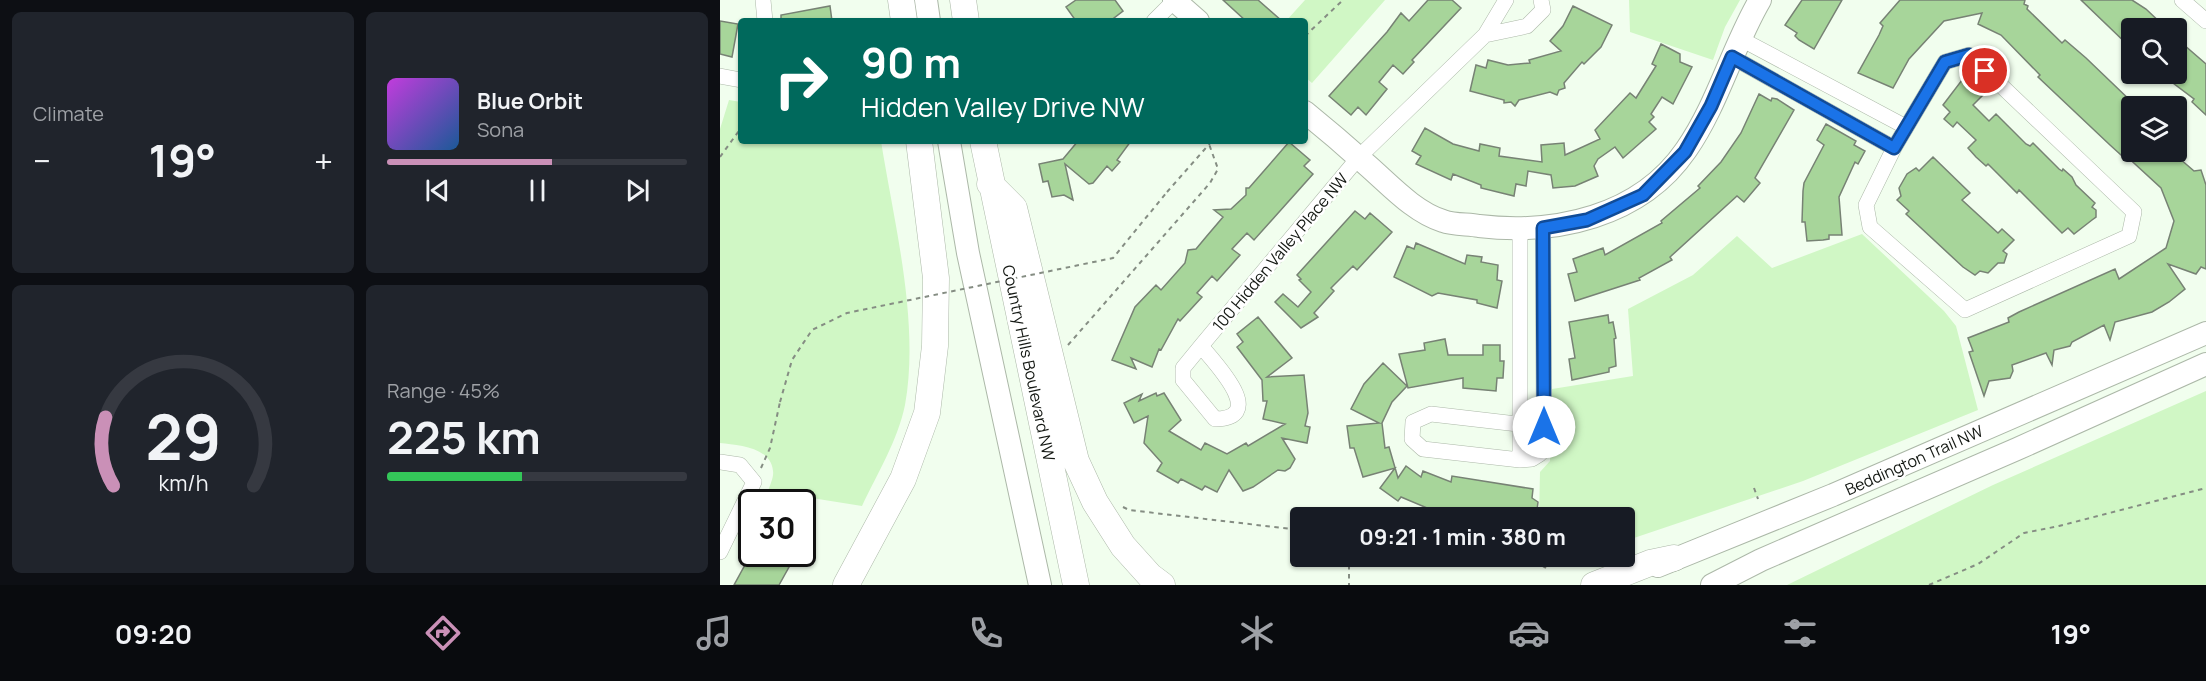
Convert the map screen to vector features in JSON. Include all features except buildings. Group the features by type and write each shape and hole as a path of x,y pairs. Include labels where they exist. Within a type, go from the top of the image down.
{"main road":[{"path":"902,0 904,18"},
{"path":"926,0 929,18"},
{"path":"963,0 966,18"},
{"path":"1174,0 1195,18"},
{"path":"1308,114 1412,204 1443,221 1543,228 1587,220 1643,195 1685,152 1711,106 1736,47 1760,0"},
{"path":"846,585 903,479 927,413 934,346 936,278 919,144"},
{"path":"950,144 968,253 1040,585"},
{"name":"Country Hills Boulevard NW","path":"983,144 990,184 1076,585"},
{"path":"990,184 1014,208 1076,461 1095,502 1123,546 1150,576 1162,585"},
{"name":"Beddington Trail NW","path":"1621,585 1674,558 1833,495 2206,333"},
{"name":"Beddington Trail NW","path":"1712,585 1761,560 2206,364"},
{"path":"1594,585 1650,563 1674,558"},
{"path":"1721,585 1741,572"}],"street":[{"path":"763,0 765,18"},
{"path":"1157,18 1174,0"},
{"name":"100 Hidden Valley Place NW","path":"1201,346 1235,388 1237,406 1233,414 1225,419 1215,419 1183,380 1183,368 1201,346 1359,157 1485,35 1506,0"},
{"path":"1485,35 1527,26 1543,10 1540,0"},
{"path":"2182,0 2206,21"},
{"path":"1736,47 1906,128"},
{"path":"1736,47 1894,148"},
{"path":"1969,55 2134,212 2129,236 1965,310 1870,227 1866,205 1906,128 1945,62 1969,55"},
{"path":"720,76 738,79"},
{"path":"1520,228 1520,460"},
{"path":"1543,228 1544,427 1540,454 1532,459 1520,460 1423,449 1412,439 1413,422 1431,414 1544,427"},
{"path":"720,462 740,465 754,482 720,552"}],"path":[{"path":"1308,33 1343,0"},
{"path":"720,157 738,132"},
{"path":"754,482 770,448 792,360 812,330 847,313 1113,258 1210,144"},
{"path":"1066,346 1210,183 1218,169 1211,144"},
{"path":"1754,488 1758,499"},
{"path":"1929,585 1978,564 2018,537 2035,529 2059,526 2206,488"},
{"path":"1122,507 1130,510 1290,529"},
{"path":"1349,567 1349,585"}],"green space":[{"path":"1305,0 1385,0 1312,83 1308,80 1308,18 1289,18"},
{"path":"1629,0 1740,0 1725,27 1713,60 1630,32"},
{"path":"729,100 738,102 738,144 882,144 904,273 909,373 902,418 862,506 816,499 816,489 769,489 773,473 771,463 766,457 752,449 720,443 720,129"},
{"path":"1862,234 1944,311 1956,326 1978,410 1803,481 1635,538 1635,507 1539,507 1540,472 1550,461 1552,389 1633,376 1628,309 1693,275 1737,236 1772,268"},
{"path":"2206,391 2206,585 1787,585 1993,485"}],"route":[{"path":"1544,427 1543,228 1587,220 1643,195 1685,152 1711,106 1732,57 1894,148 1945,62 1969,55 1985,71"}]}
